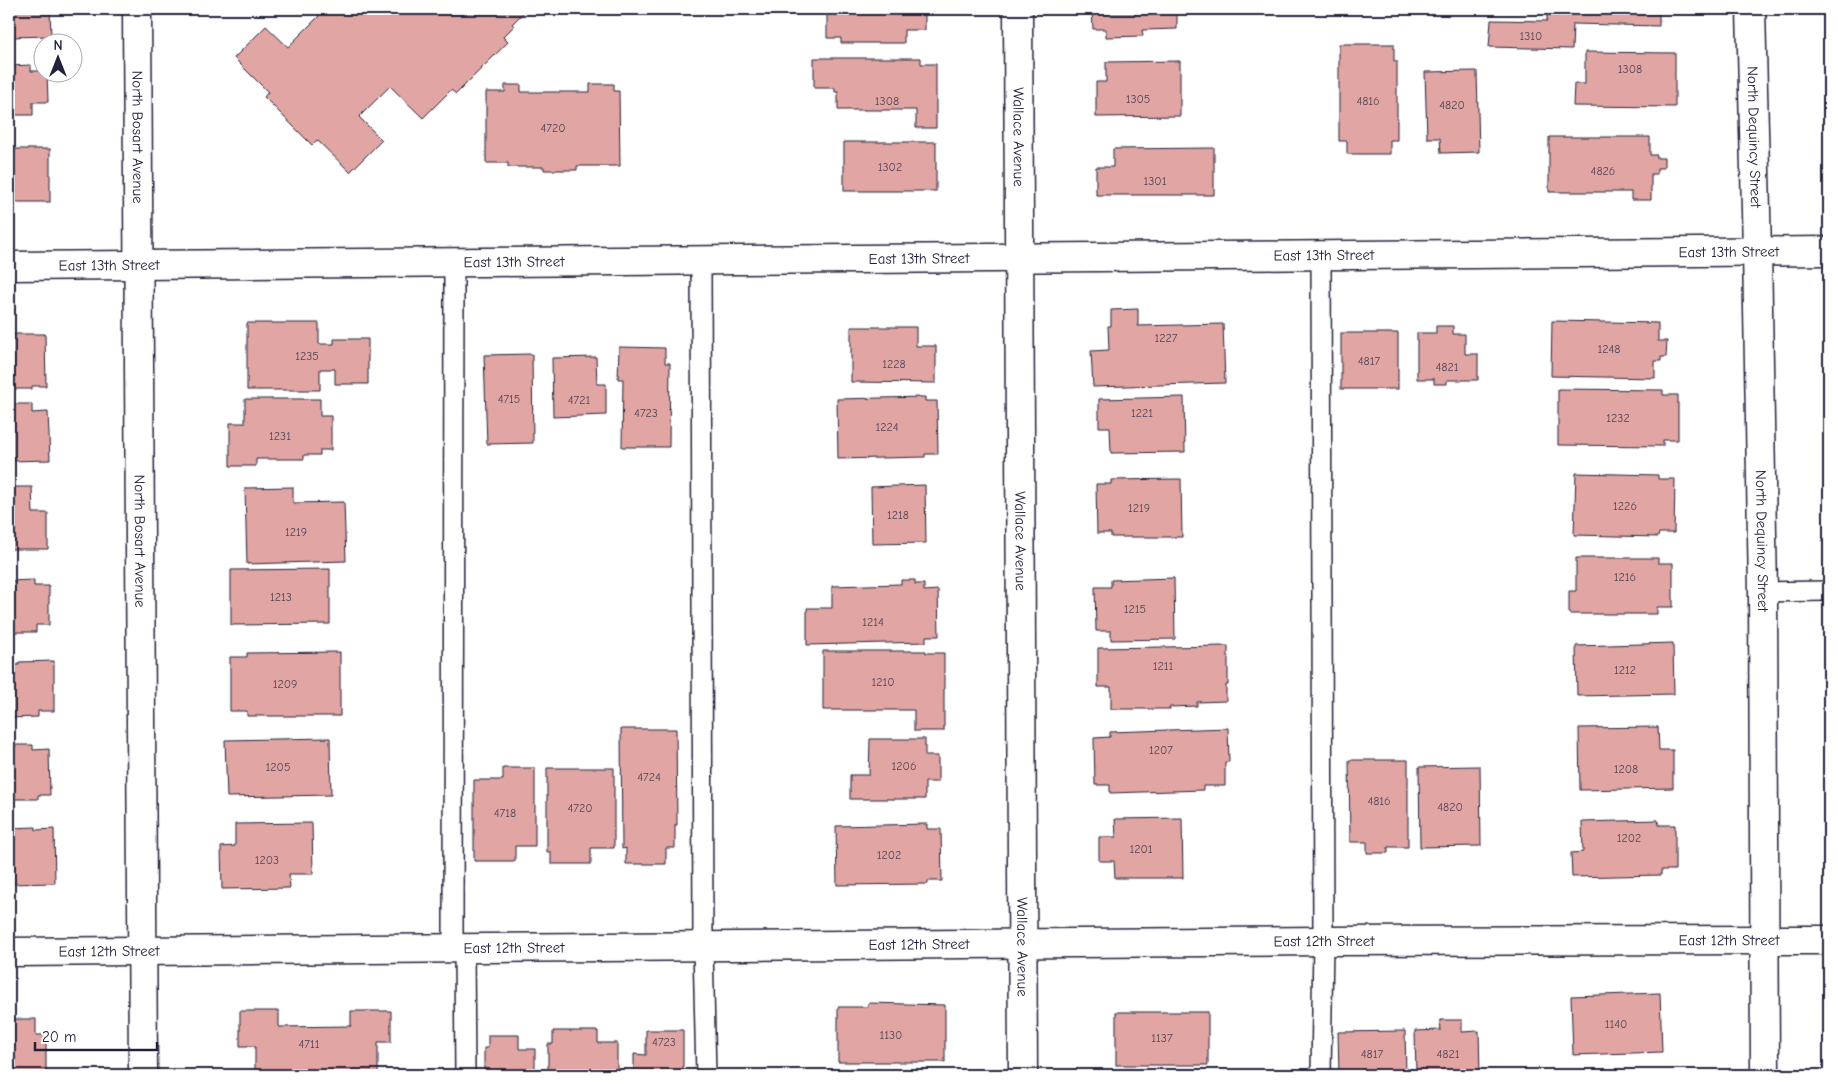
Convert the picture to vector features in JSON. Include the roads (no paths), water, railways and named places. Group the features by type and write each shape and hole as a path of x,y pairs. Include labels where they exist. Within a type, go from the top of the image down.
{"street":[{"name":"North Bosart Avenue","path":"137,9 143,1075"},
{"name":"Wallace Avenue","path":"1018,9 1023,1075"},
{"name":"North Dequincy Street","path":"1751,9 1763,592 1765,1075"},
{"name":"East 13th Street","path":"9,266 1829,251"},
{"name":"East 12th Street","path":"9,952 1323,941 1829,940"}],"lane":[{"path":"1321,255 1323,941 1321,1075"},
{"path":"701,260 706,1075"},
{"path":"454,262 459,949 465,1075"},
{"path":"1763,592 1829,591"}]}
